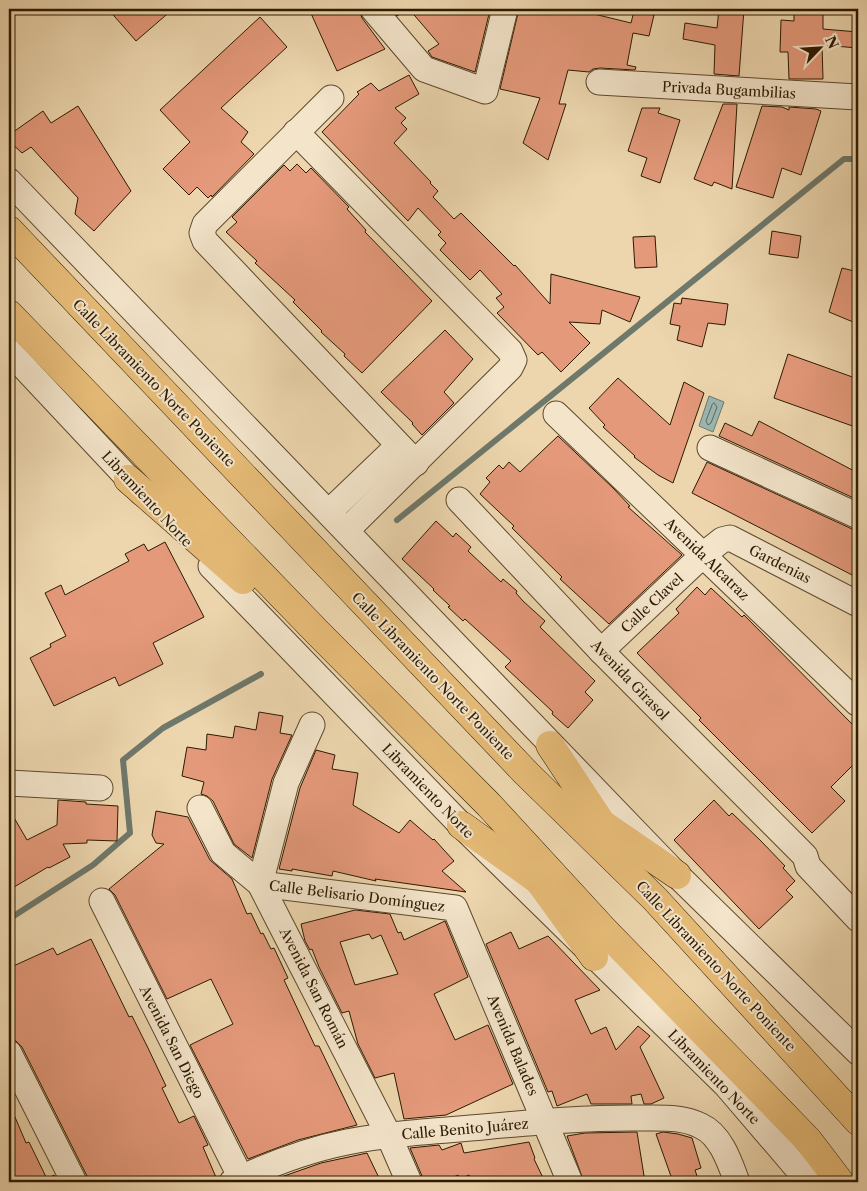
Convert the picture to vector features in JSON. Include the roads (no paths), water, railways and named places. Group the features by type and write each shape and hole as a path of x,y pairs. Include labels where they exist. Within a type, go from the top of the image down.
{"highway":[{"name":"Calle Libramiento Norte Poniente","path":"9,230 526,773 655,899 858,1121"},
{"path":"9,314 318,633 489,805 604,930 808,1140 840,1182"},
{"path":"128,479 262,596 318,633"},
{"path":"550,745 601,824 655,899"},
{"path":"526,773 677,876"},
{"path":"489,805 537,878 594,956"},
{"path":"461,825 537,878 604,930"}],"street":[{"path":"373,9 424,69 484,91 505,9"},
{"name":"Privada Bugambilias","path":"599,82 858,97"},
{"path":"330,98 205,224 202,233 205,241 416,463"},
{"path":"296,132 510,351 514,360 510,368 347,530"},
{"path":"9,181 347,530 677,876 858,1052"},
{"name":"Libramiento Norte","path":"9,351 182,536 461,825 726,1085 809,1182"},
{"name":"Avenida Alcatraz","path":"556,414 857,703"},
{"path":"329,512 398,446"},
{"path":"710,448 858,516"},
{"path":"356,486 373,504"},
{"name":"Avenida Girasol","path":"459,500 601,651 805,856 808,866 858,919"},
{"name":"Gardenias","path":"703,555 722,540 730,538 858,604"},
{"name":"Calle Clavel","path":"601,651 703,555"},
{"path":"260,884 286,783 312,724"},
{"path":"9,783 100,788"},
{"name":"Avenida San Román","path":"200,808 223,853 260,884 389,1136 409,1182"},
{"name":"Avenida Girasol","path":"805,856 816,854 858,897"},
{"name":"Calle Belisario Domínguez","path":"260,884 454,908"},
{"name":"Avenida San Diego","path":"102,901 239,1181"},
{"name":"Avenida Balades","path":"454,908 570,1182"},
{"path":"9,1053 74,1182"},
{"name":"Calle Benito Juárez","path":"239,1181 304,1153 346,1142 389,1136 620,1117 678,1118 704,1127 720,1145 737,1182"}],"water":[{"path":"709,396 724,402 713,432 699,426"}],"waterway":[{"path":"397,520 844,159 858,159"},
{"path":"9,919 93,865 130,833 123,760 163,728 261,674"}]}
